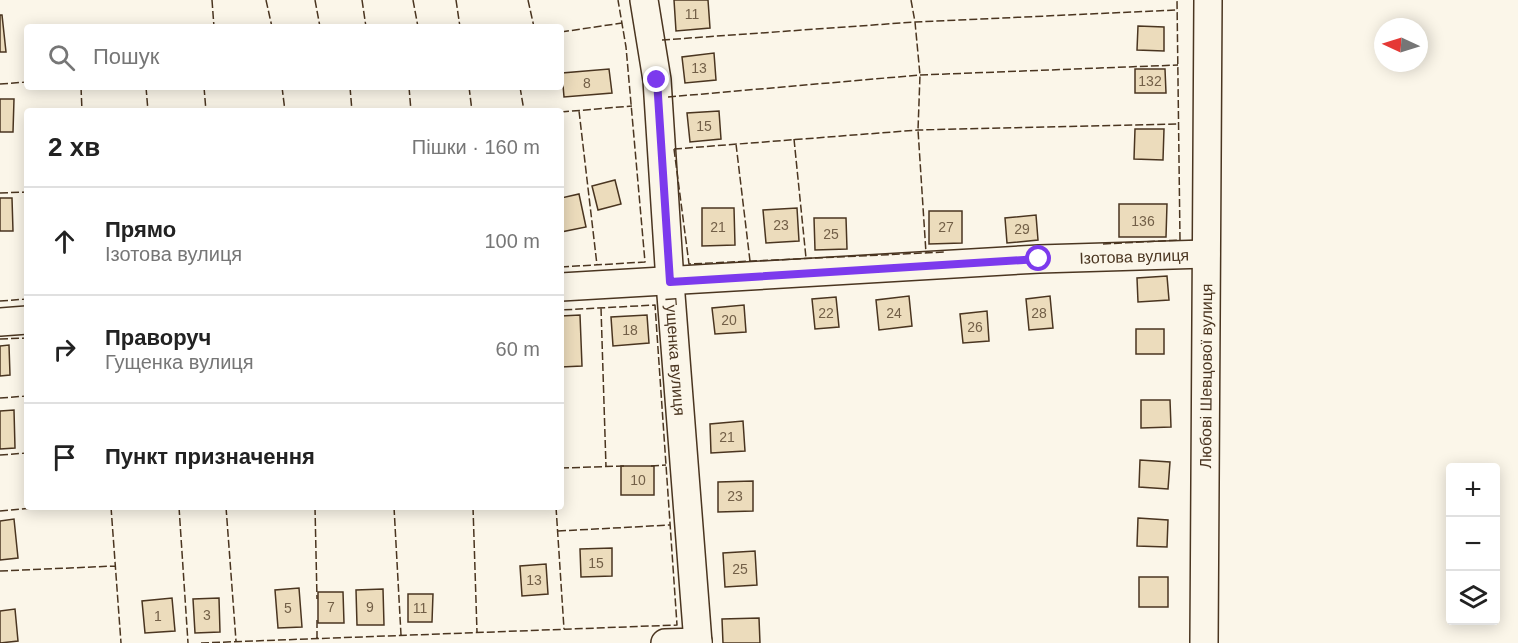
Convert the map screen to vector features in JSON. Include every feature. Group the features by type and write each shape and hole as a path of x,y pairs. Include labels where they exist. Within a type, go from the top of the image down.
{"street":[{"name":"Гущенка вулиця","path":"644,0 657,80 698,642"},
{"name":"Любові Шевцової вулиця","path":"1204,643 1208,0"},
{"name":"Ізотова вулиця","path":"564,287 1039,259 1206,254"},
{"path":"0,322 24,320"},
{"path":"665,643 698,642"}],"building":[{"path":"674,0 708,0 710,28 676,31"},
{"path":"0,15 2,15 6,52 0,52"},
{"path":"1138,26 1164,27 1164,51 1137,50"},
{"path":"714,53 716,80 685,83 682,57"},
{"path":"609,69 612,93 564,97 564,73"},
{"path":"1135,69 1165,69 1166,93 1135,93"},
{"path":"0,99 14,99 13,132 0,132"},
{"path":"719,111 721,139 690,142 687,113"},
{"path":"1135,129 1164,129 1163,160 1134,159"},
{"path":"615,180 621,204 598,210 592,186"},
{"path":"579,194 586,227 564,231 564,197"},
{"path":"0,198 12,198 13,231 0,231"},
{"path":"1119,204 1167,204 1166,237 1119,237"},
{"path":"702,208 734,208 735,245 702,246"},
{"path":"797,208 799,241 766,243 763,210"},
{"path":"929,211 962,211 962,243 929,244"},
{"path":"1036,215 1038,240 1007,243 1005,218"},
{"path":"814,218 846,218 847,249 815,250"},
{"path":"1167,276 1169,300 1138,302 1137,278"},
{"path":"909,296 912,326 879,330 876,300"},
{"path":"1050,296 1053,328 1029,330 1026,299"},
{"path":"836,297 839,327 815,329 812,299"},
{"path":"744,305 746,332 715,334 712,308"},
{"path":"987,311 989,341 963,343 960,314"},
{"path":"580,315 582,366 564,367 564,316"},
{"path":"647,315 649,343 613,346 611,317"},
{"path":"1136,329 1164,329 1164,354 1136,354"},
{"path":"9,345 10,375 0,376 0,346"},
{"path":"1141,400 1170,400 1171,427 1141,428"},
{"path":"14,410 15,448 0,449 0,411"},
{"path":"743,421 745,451 711,453 710,424"},
{"path":"1140,460 1170,462 1168,489 1139,487"},
{"path":"621,466 654,466 654,495 621,495"},
{"path":"753,481 753,511 718,512 718,482"},
{"path":"1138,518 1168,520 1167,547 1137,546"},
{"path":"14,519 18,558 0,560 0,521"},
{"path":"612,548 612,576 581,577 580,549"},
{"path":"755,551 757,585 725,587 723,553"},
{"path":"546,564 548,594 522,596 520,566"},
{"path":"1139,577 1168,577 1168,607 1139,607"},
{"path":"299,588 302,627 278,628 275,590"},
{"path":"383,589 384,625 357,625 356,590"},
{"path":"318,592 343,592 344,623 318,623"},
{"path":"408,594 433,594 432,622 408,622"},
{"path":"172,598 175,631 145,633 142,601"},
{"path":"219,598 220,632 195,633 193,599"},
{"path":"15,609 18,641 0,643 0,611"},
{"path":"759,618 760,643 723,643 722,619"}],"fence":[{"path":"212,0 214,24"},
{"path":"266,0 271,24"},
{"path":"315,0 319,24"},
{"path":"362,0 366,24"},
{"path":"413,0 417,24"},
{"path":"456,0 460,24"},
{"path":"528,0 533,24"},
{"path":"564,267 645,262 626,47 618,0"},
{"path":"911,0 920,75 918,130 926,253"},
{"path":"1103,244 1180,240 1177,0"},
{"path":"662,40 915,22 1177,10"},
{"path":"564,32 622,23"},
{"path":"668,97 920,75 1178,65"},
{"path":"0,84 24,82"},
{"path":"81,90 82,108"},
{"path":"146,90 148,108"},
{"path":"204,90 206,108"},
{"path":"282,90 285,108"},
{"path":"350,90 352,108"},
{"path":"409,90 411,108"},
{"path":"469,90 472,108"},
{"path":"520,90 524,108"},
{"path":"564,112 632,106"},
{"path":"579,111 597,265"},
{"path":"674,149 918,130 1178,124"},
{"path":"794,139 806,258"},
{"path":"736,144 750,261"},
{"path":"674,149 689,264 945,252"},
{"path":"0,193 24,192"},
{"path":"0,301 24,299"},
{"path":"201,643 677,625 655,305 564,310"},
{"path":"601,308 606,467"},
{"path":"0,339 24,338"},
{"path":"0,398 24,396"},
{"path":"0,455 24,453"},
{"path":"651,466 666,465"},
{"path":"564,468 624,466"},
{"path":"0,511 24,509"},
{"path":"111,510 121,643"},
{"path":"179,510 188,643"},
{"path":"226,510 236,641"},
{"path":"315,510 317,599"},
{"path":"394,510 401,635"},
{"path":"473,510 477,632"},
{"path":"556,510 564,629"},
{"path":"558,531 670,525"},
{"path":"0,571 115,566"},
{"path":"317,620 317,638"}],"route":[{"path":"657,80 670,282 1039,259"}]}
